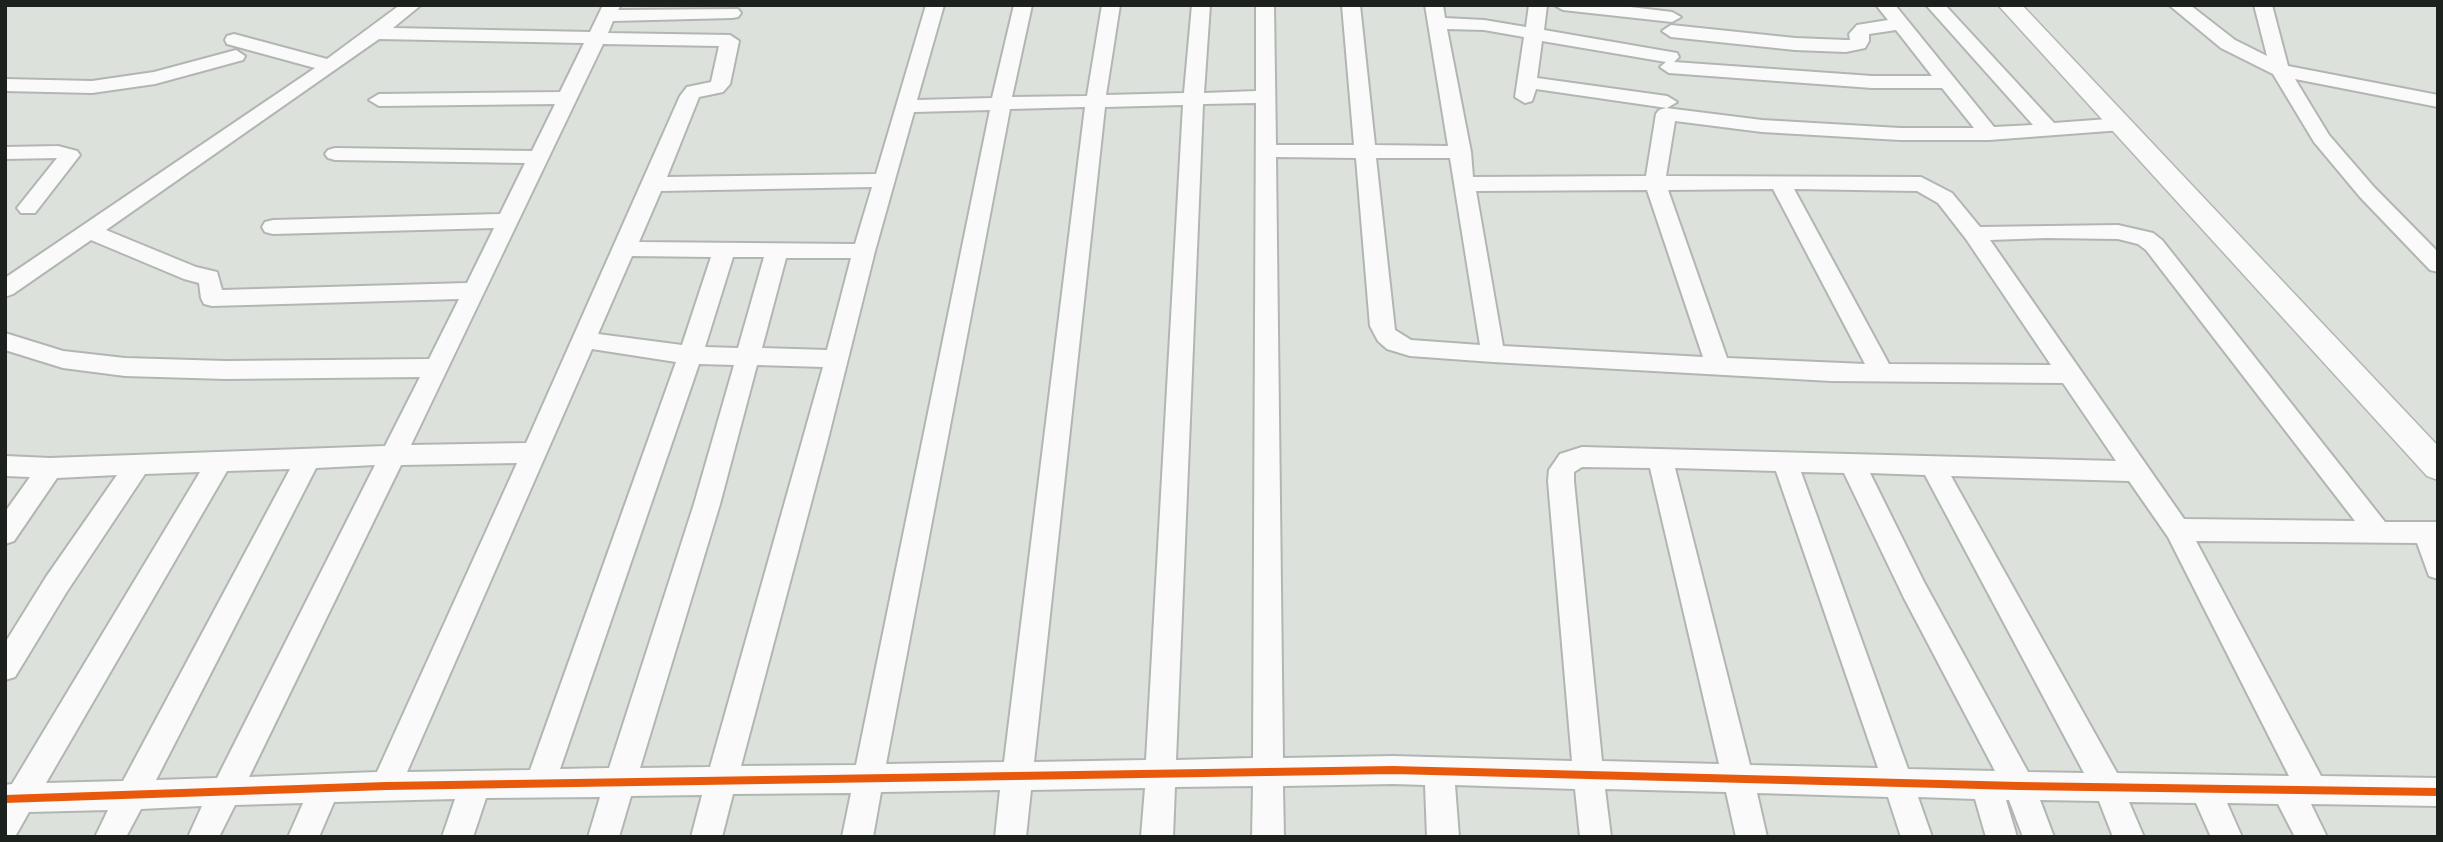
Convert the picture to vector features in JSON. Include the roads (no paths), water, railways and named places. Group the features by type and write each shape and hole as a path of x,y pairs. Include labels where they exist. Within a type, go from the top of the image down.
{"street":[{"path":"5,289 330,66 412,5"},
{"path":"706,837 864,251 935,5"},
{"path":"857,837 1001,103 1023,5"},
{"path":"1010,837 1096,102 1111,5"},
{"path":"1157,837 1176,473 1188,165 1201,5"},
{"path":"1265,5 1268,837"},
{"path":"1352,5 1382,326 1386,335 1395,343 1410,348 1493,354 1718,366 1882,373 2070,374"},
{"path":"1538,5 1526,90 1667,108 1762,126 1900,134 1989,134 2122,124"},
{"path":"1563,5 1671,18 1795,44 1858,44 1858,34 1863,29 1899,24"},
{"path":"1885,5 1989,134"},
{"path":"1935,5 2048,130"},
{"path":"2009,5 2438,467"},
{"path":"2178,5 2228,44 2280,70 2438,101"},
{"path":"2263,5 2280,70 2321,138 2367,192 2438,265"},
{"path":"375,33 605,20 733,9 730,41 720,84 716,88 694,91 690,96 386,786"},
{"path":"1493,354 1436,14 1669,62 1872,82 1947,82"},
{"path":"1671,18 1667,108 1655,183 1718,366"},
{"path":"605,20 730,41"},
{"path":"203,837 394,455 605,20"},
{"path":"5,85 92,87 155,78 235,48 330,66"},
{"path":"906,106 1265,97"},
{"path":"379,100 568,98"},
{"path":"1266,151 1366,154 1461,152"},
{"path":"5,153 58,152 70,155 27,208"},
{"path":"335,154 539,156"},
{"path":"653,184 885,180"},
{"path":"1780,182 1882,373"},
{"path":"1466,184 1904,182 1921,184 1945,198 1974,234 2177,530 2300,791 2312,837"},
{"path":"273,227 508,221"},
{"path":"88,231 192,274 209,277 212,298 474,291"},
{"path":"1974,234 2118,232 2145,238 2154,245 2377,531"},
{"path":"624,249 864,251"},
{"path":"540,783 690,355 724,250"},
{"path":"603,837 707,504 777,250"},
{"path":"584,340 690,355 836,359"},
{"path":"5,341 63,359 125,367 226,370 436,368"},
{"path":"5,466 137,466 394,455 534,453"},
{"path":"1596,837 1588,775 1562,470 1569,461 1582,457 1660,458 2139,471"},
{"path":"1660,458 1752,837"},
{"path":"110,837 308,459"},
{"path":"1785,461 1917,837"},
{"path":"5,825 13,799 219,463"},
{"path":"1852,463 1913,590 2019,786 2039,837"},
{"path":"1932,465 2108,788 2129,837"},
{"path":"5,668 56,585 137,466"},
{"path":"5,533 50,468"},
{"path":"2177,530 2432,533 2438,568"},
{"path":"1439,771 1443,837"},
{"path":"13,799 386,786 1439,771 2108,788 2438,792"},
{"path":"457,837 475,785"},
{"path":"1986,785 2002,837"},
{"path":"303,837 325,788"},
{"path":"2205,789 2227,837"}]}
